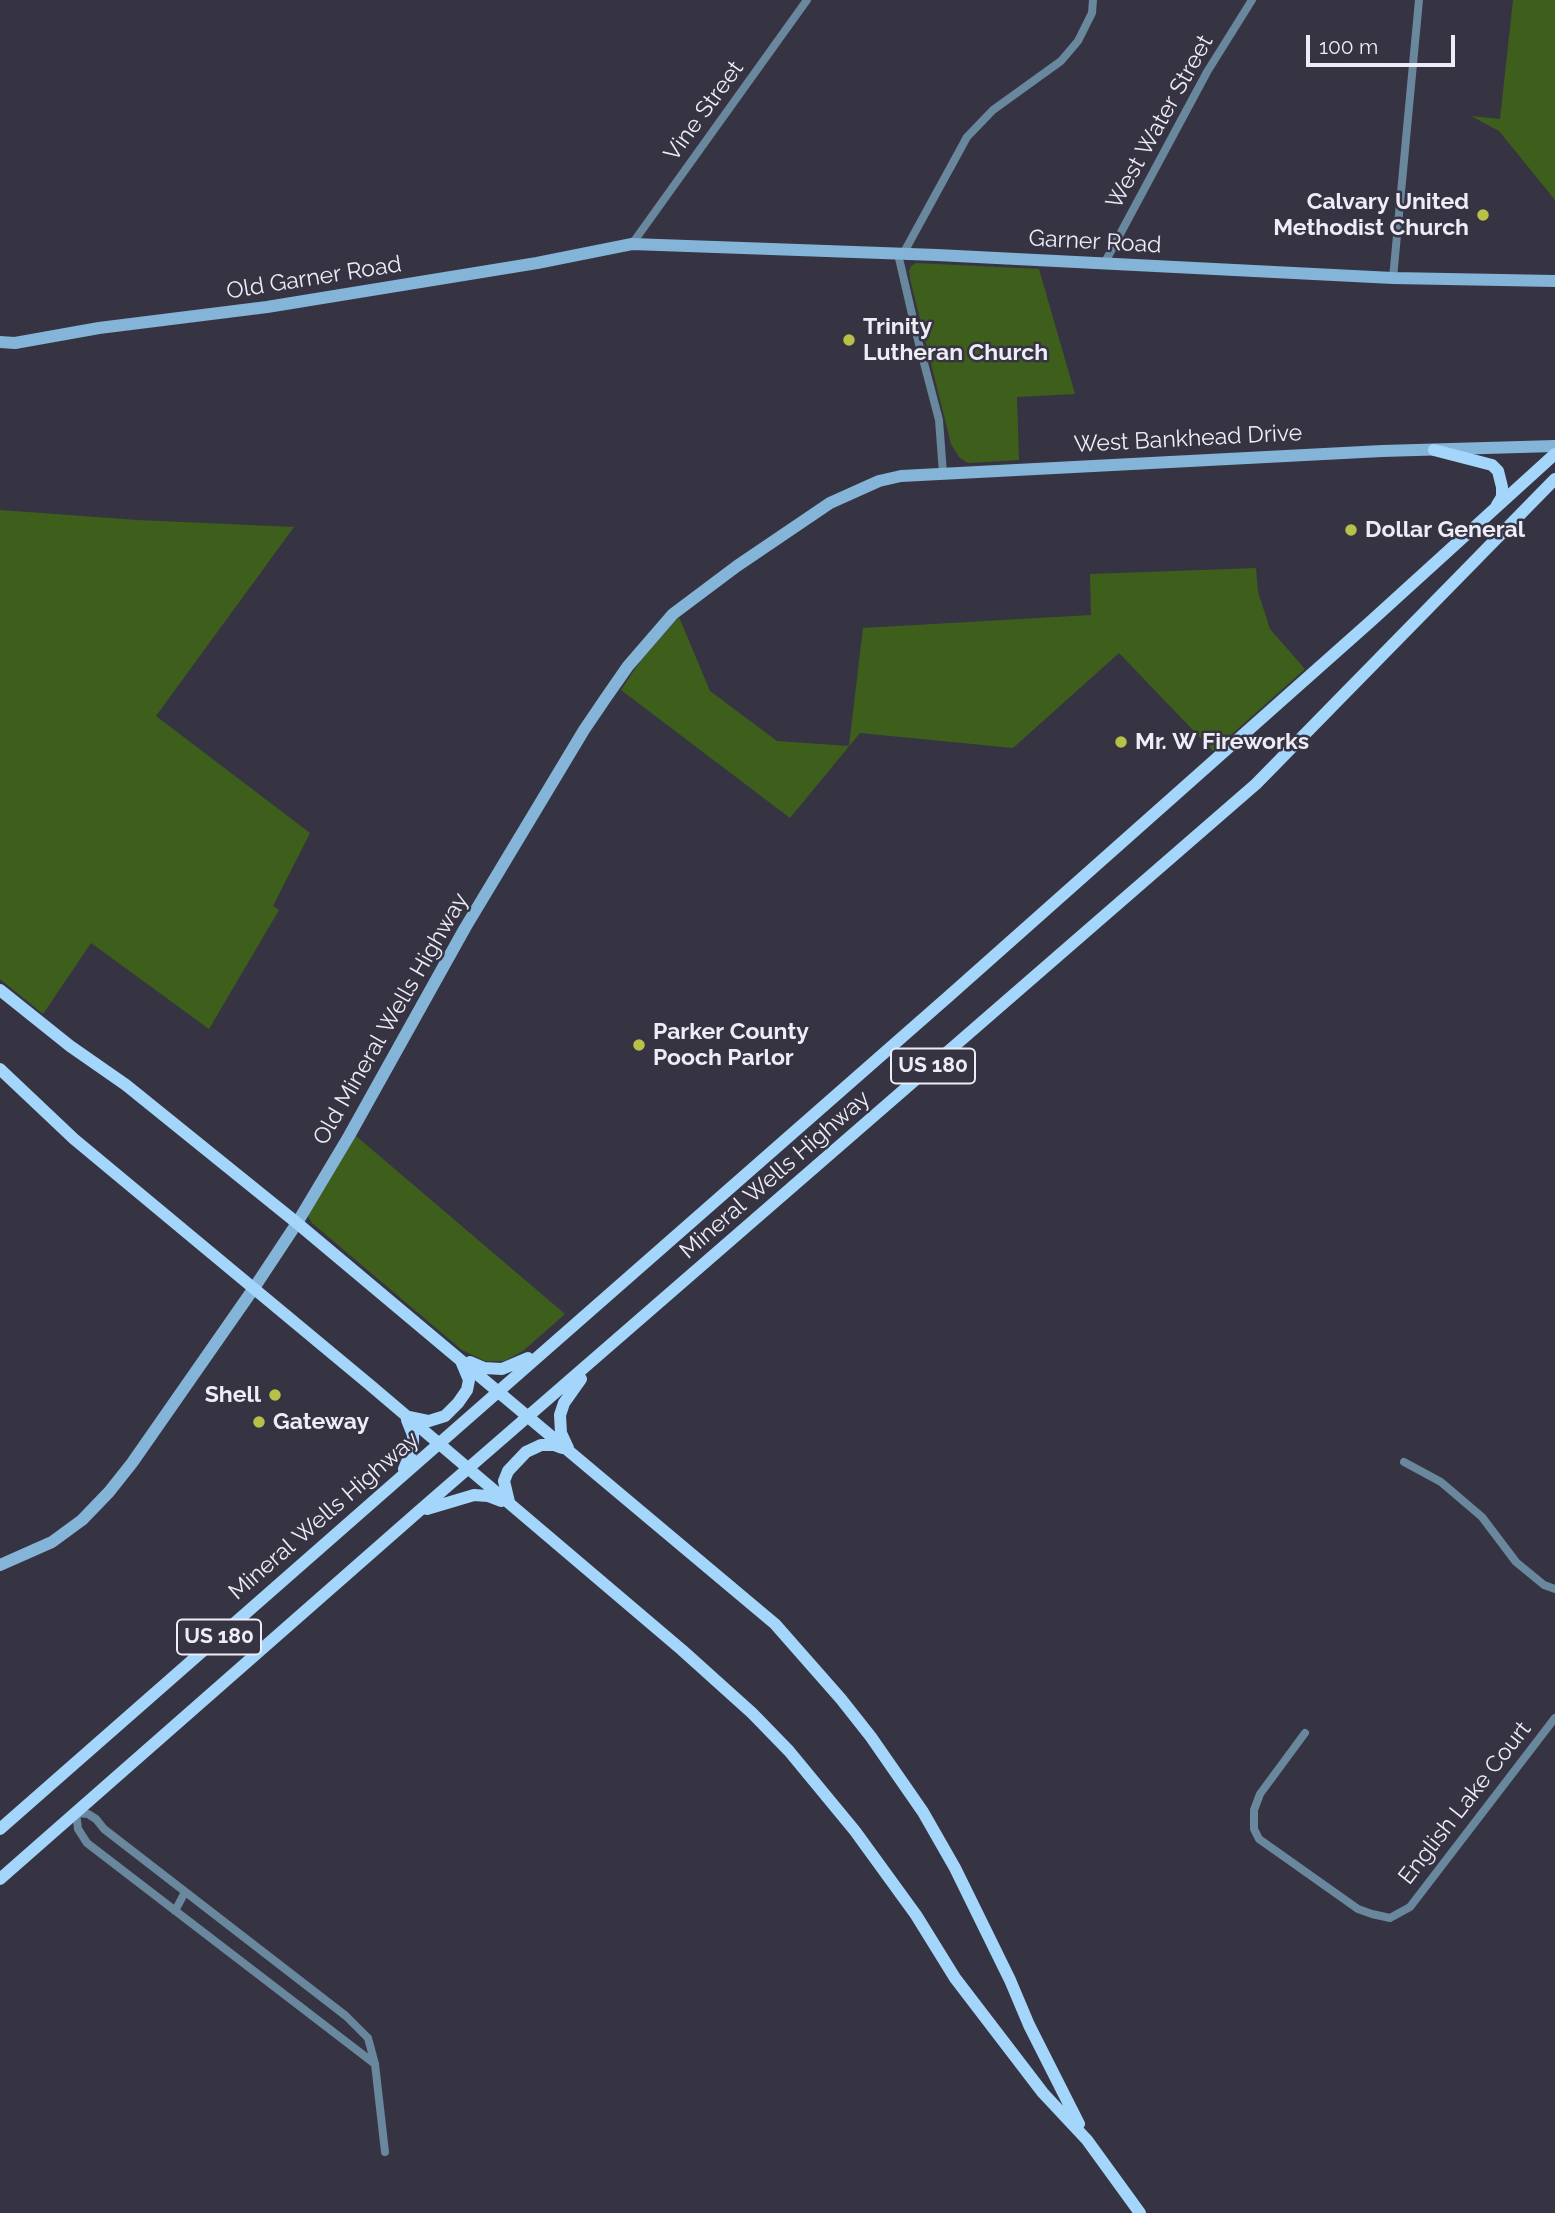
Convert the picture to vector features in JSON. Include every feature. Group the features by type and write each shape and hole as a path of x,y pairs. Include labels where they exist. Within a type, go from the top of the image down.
{"main road":[{"path":"1434,450 1493,465 1501,479 1502,487 1502,497 1496,508"},
{"name":"Mineral Wells Highway","path":"0,1829 958,988 1555,454"},
{"name":"Mineral Wells Highway","path":"0,1880 419,1511 1256,784 1555,479"},
{"path":"0,990 126,1085 297,1223 775,1624 871,1737 923,1812 955,1868 1087,2140"},
{"path":"0,1069 74,1139 406,1416 682,1650 752,1713 789,1751 855,1831 916,1915 955,1978 1043,2093 1087,2140 1140,2213"},
{"path":"460,1358 484,1368 502,1369 549,1346"},
{"path":"406,1416 429,1421 445,1416 458,1403 467,1390 469,1380 460,1358"},
{"path":"569,1451 561,1433 560,1415 564,1403 594,1360"},
{"path":"401,1477 413,1447 413,1435 406,1416"},
{"path":"511,1505 504,1481 526,1452 541,1445 554,1445 569,1451"},
{"path":"419,1511 474,1495 488,1496 511,1505"}],"street":[{"name":"Vine Street","path":"632,244 807,0"},
{"path":"943,473 939,420 918,340 901,254 967,137 993,110 1061,61 1078,41 1092,13 1093,0"},
{"name":"West Water Street","path":"1104,264 1207,72 1252,0"},
{"path":"1393,278 1419,0"},
{"name":"Garner Road","path":"632,244 1393,278 1555,281"},
{"name":"Old Garner Road","path":"0,342 15,343 99,328 267,307 537,263 632,244"},
{"name":"West Bankhead Drive","path":"830,503 879,481 901,476 1382,450 1555,446"},
{"name":"Old Mineral Wells Highway","path":"0,1565 52,1542 82,1520 132,1463 297,1223 462,934 584,730 628,666 673,614 737,566 830,503"},
{"path":"1404,1462 1441,1482 1482,1517 1516,1562 1545,1585 1555,1589"},
{"name":"English Lake Court","path":"1305,1733 1260,1794 1254,1810 1254,1829 1259,1839 1358,1909 1390,1917 1410,1907 1555,1718"},
{"path":"375,2064 87,1843 78,1829 76,1813 88,1814 96,1819 104,1829 346,2016 368,2038 375,2064 385,2152"},
{"path":"175,1911 185,1892"}],"green space":[{"path":"1513,0 1555,0 1555,200 1499,131 1471,116 1500,119"},
{"path":"916,263 1039,269 1075,394 1017,397 1019,460 968,463 959,457 951,444 910,279 909,271"},
{"path":"0,510 294,527 156,716 310,833 273,906 279,910 209,1029 91,943 43,1014 0,979"},
{"path":"1256,568 1258,592 1270,629 1305,669 1213,751 1119,653 1013,748 860,733 790,818 621,690 641,660 679,617 710,691 777,741 849,746 863,628 1091,615 1090,574"},
{"path":"356,1136 565,1314 523,1351 504,1361 485,1361 462,1350 312,1223 308,1217 309,1210"}],"place":[{"name":"Calvary United Methodist Church","path":"1483,215"},
{"name":"Trinity Lutheran Church","path":"849,340"},
{"name":"Dollar General","path":"1351,530"},
{"name":"Mr. W Fireworks","path":"1121,742"},
{"name":"Parker County Pooch Parlor","path":"639,1045"},
{"name":"Shell","path":"275,1395"},
{"name":"Gateway","path":"259,1422"}]}
